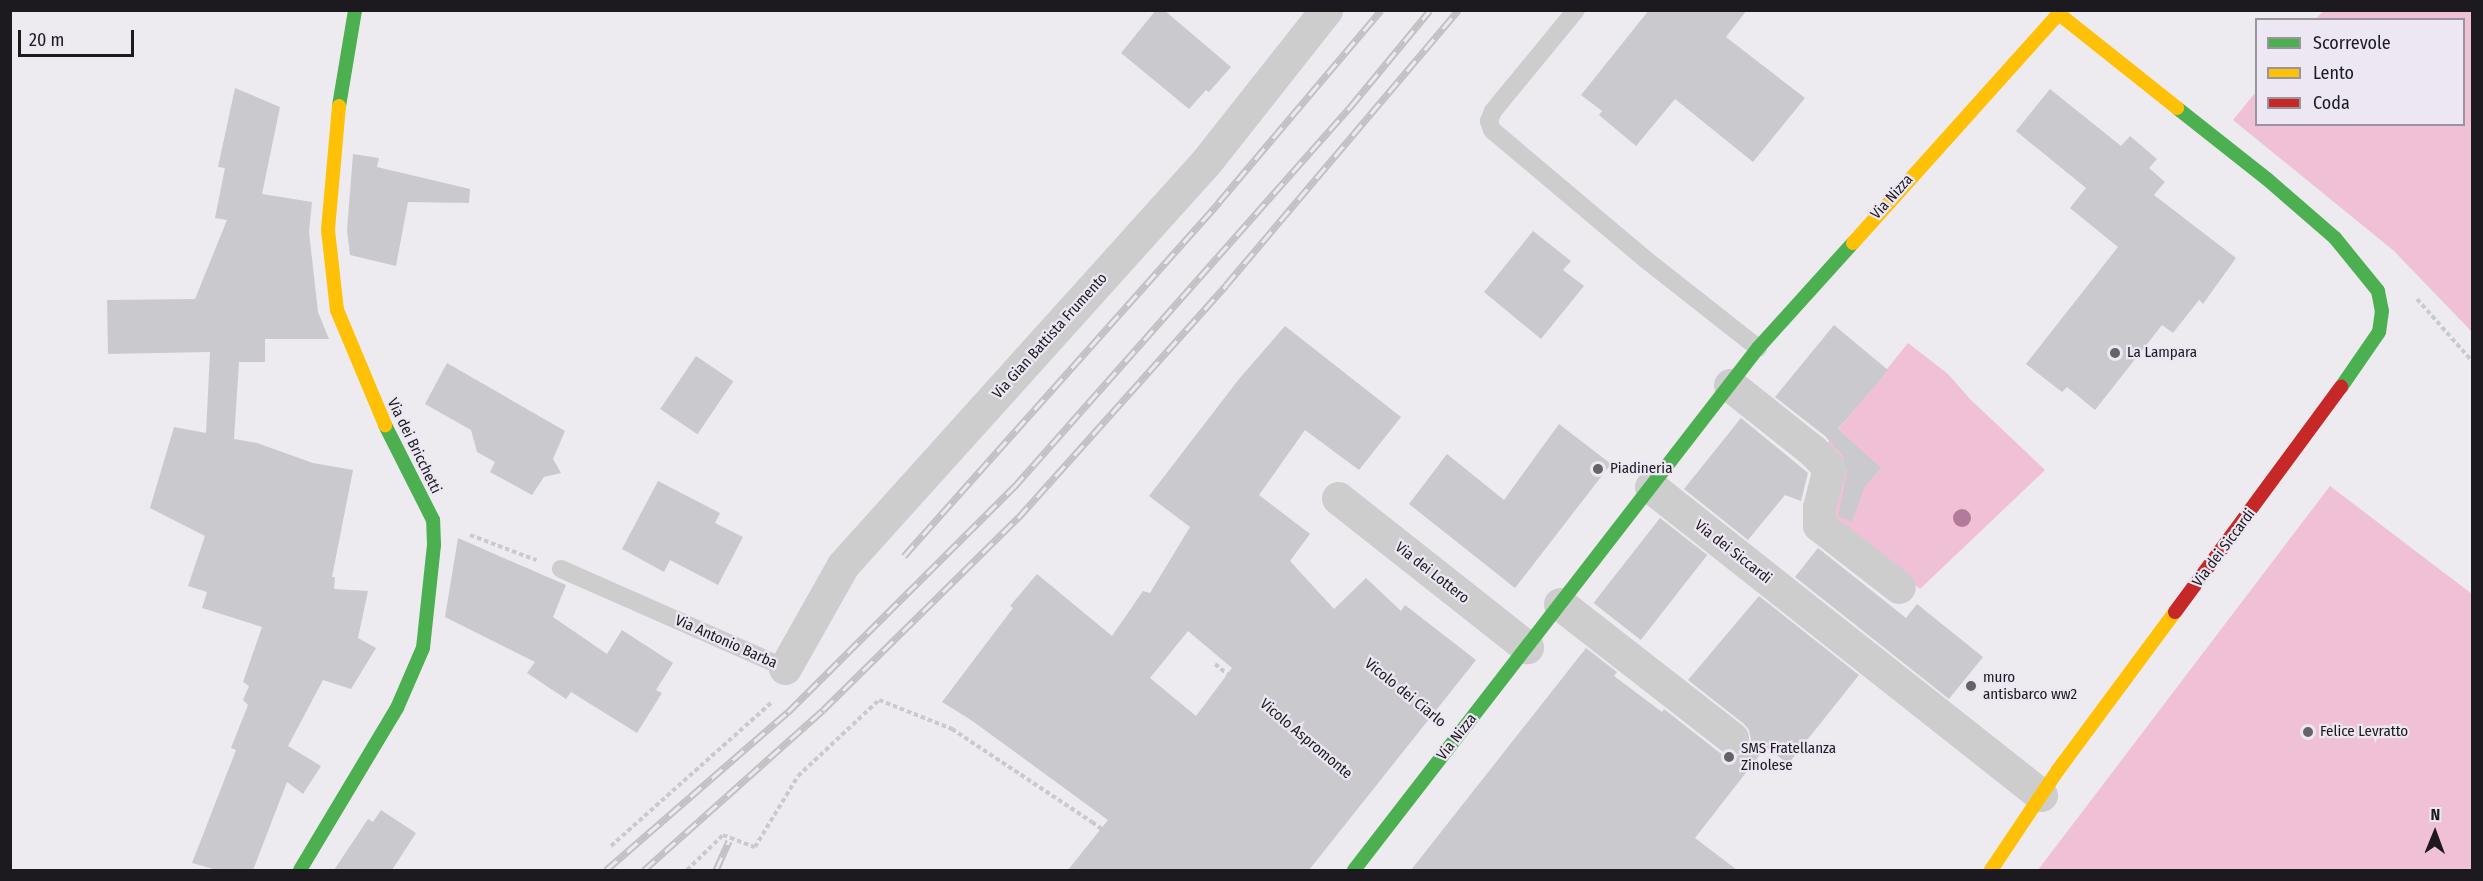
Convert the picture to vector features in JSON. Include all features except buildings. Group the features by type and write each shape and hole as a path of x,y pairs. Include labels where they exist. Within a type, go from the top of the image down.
{"street":[{"name":"Via dei Bricchetti","path":"300,870 398,708 423,648 434,545 433,520 381,418 338,310 328,230 338,112 355,10"},
{"name":"Via Gian Battista Frumento","path":"786,668 843,565 1206,162 1326,10"},
{"name":"Via Nizza","path":"1354,870 1758,348 2061,12 2099,46 2259,172 2335,238 2378,291"},
{"name":"Via dei Siccardi","path":"1991,870 2041,795 2363,357 2379,332 2382,311 2378,291"},
{"path":"1730,385 1813,451 1829,468 1819,507 1819,525 1899,587"},
{"name":"Via dei Siccardi","path":"1651,487 2041,795"},
{"name":"Via dei Lottero","path":"1338,498 1527,647"},
{"path":"1560,604 1732,738"}],"lane":[{"path":"1576,10 1493,111 1489,121 1492,130 1645,259 1758,348"},
{"name":"Via Antonio Barba","path":"561,569 786,668"}],"path":[{"path":"2412,293 2472,361"},
{"path":"433,520 561,569"},
{"name":"Vicolo dei Ciarlo","path":"1352,651 1458,736"},
{"name":"Vicolo Aspromonte","path":"1215,664 1398,814"},
{"name":"Via Antonio Barba","path":"611,846 772,704 786,668"},
{"path":"687,870 723,835 755,847 798,776 879,700 952,729 1159,870"}],"shaded area":[{"path":"2324,10 2472,11 2472,332 2394,251 2233,120 2255,93 2255,126 2465,126 2465,18 2317,18"},
{"path":"1908,343 1948,374 1970,399 2045,470 1920,589 1830,513 1847,467 1824,447"},
{"name":"Felice Levratto","path":"2330,486 2472,594 2472,870 2038,870"}],"railway":[{"path":"904,556 1219,202 1381,10"},
{"path":"606,870 788,712 1014,487 1351,106 1430,10"},
{"path":"644,870 823,710 1018,518 1226,285 1458,10"},
{"path":"716,870 729,841"}],"traffic: fast":[{"path":"339,106 355,10"},
{"path":"2177,108 2267,179 2335,238 2378,291 2382,311 2379,332 2341,387"},
{"path":"1354,870 1758,348 1853,243"},
{"path":"300,870 397,708 423,648 434,545 433,520 385,425"}],"traffic: slow":[{"path":"1853,243 2062,10"},
{"path":"2059,14 2177,108"},
{"path":"339,106 328,230 337,310 385,425"},
{"path":"1991,870 2058,770 2175,612"}],"traffic: jam":[{"path":"2175,612 2341,387"}],"place":[{"name":"La Lampara","path":"2115,353"},
{"name":"Piadineria","path":"1598,469"},
{"name":"muro antisbarco ww2","path":"1971,686"},
{"name":"Felice Levratto","path":"2308,732"},
{"name":"SMS Fratellanza Zinolese","path":"1729,757"}]}
